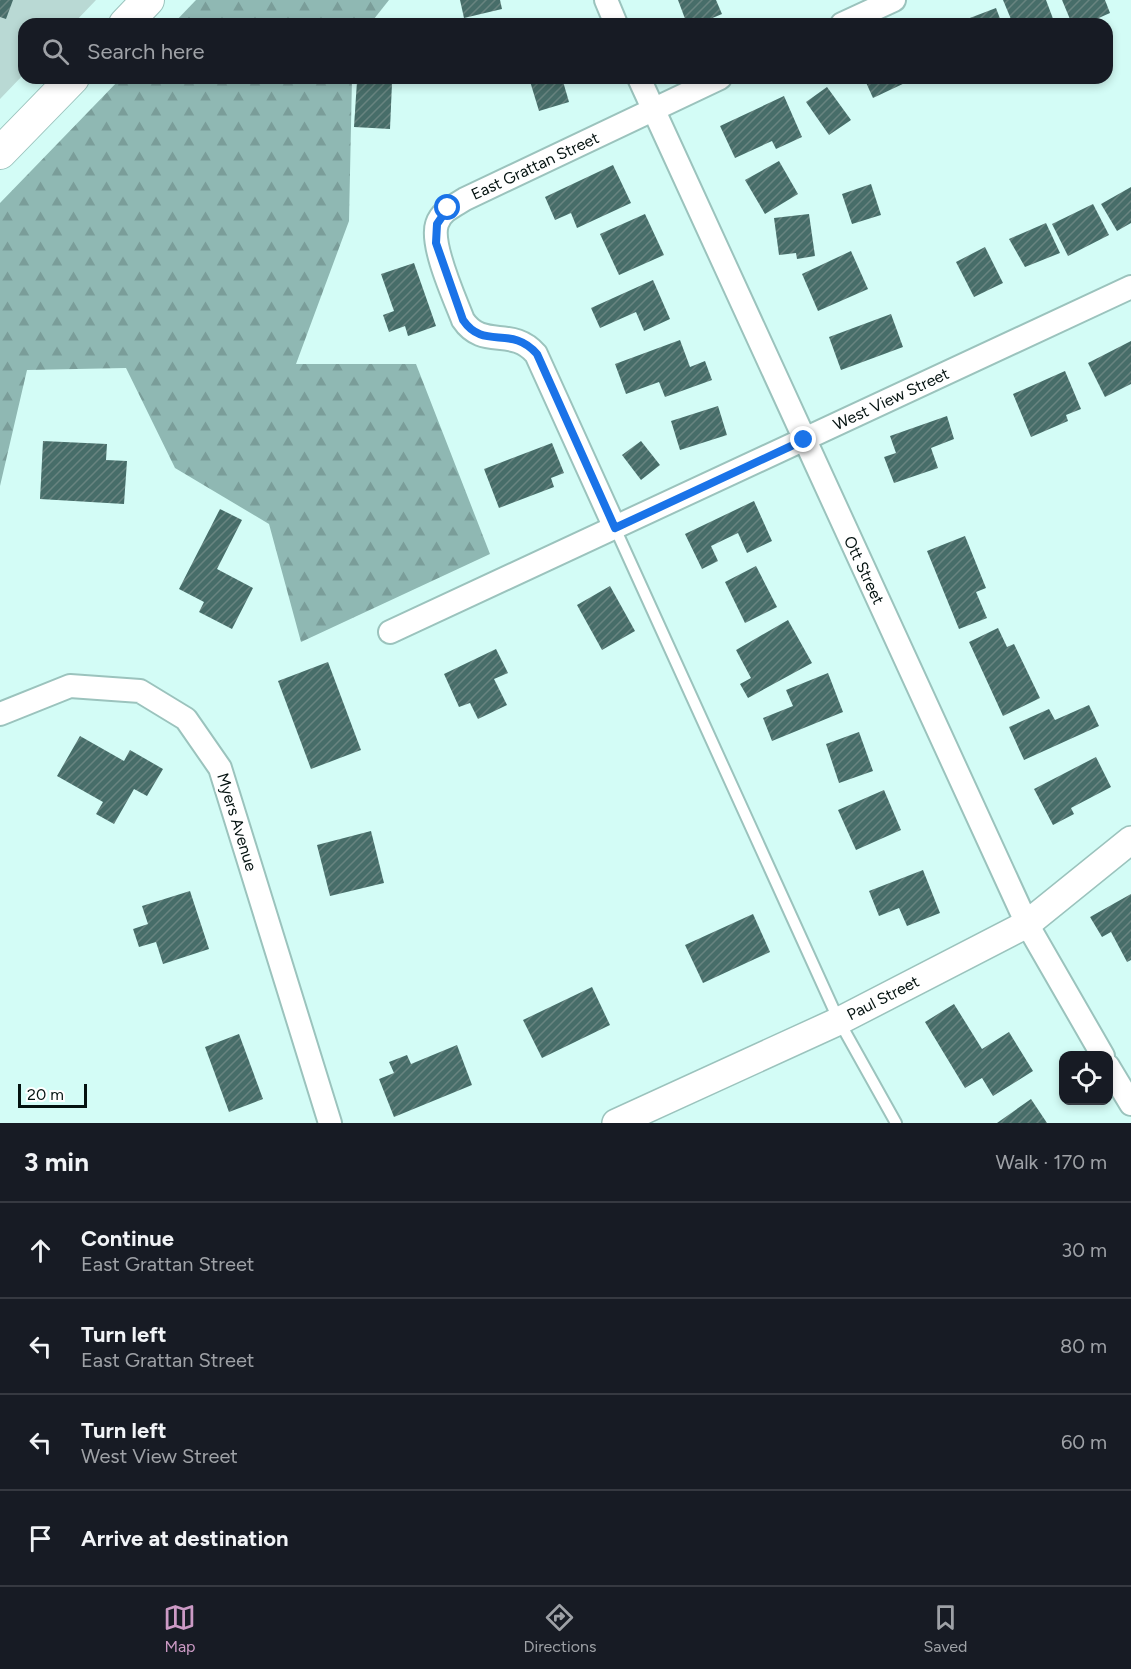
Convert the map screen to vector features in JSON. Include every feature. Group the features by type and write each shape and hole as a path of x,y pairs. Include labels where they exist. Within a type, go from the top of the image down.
{"main road":[{"path":"131,18 148,0"},
{"path":"0,153 67,84"}],"street":[{"path":"606,0 614,18"},
{"path":"855,18 894,0"},
{"name":"Ott Street","path":"642,84 1027,924 1100,1051"},
{"name":"East Grattan Street","path":"615,528 537,354 521,341 484,336 474,332 466,325 438,249 435,234 441,216 453,206 707,84"},
{"name":"West View Street","path":"390,632 1131,287"},
{"name":"Myers Avenue","path":"0,714 70,686 140,691 186,719 220,768 330,1123"},
{"name":"Paul Street","path":"616,1123 839,1021 1027,924 1131,840"},
{"path":"1113,1074 1131,1104"}],"lane":[{"path":"615,528 839,1021 896,1123"}],"shaded area":[{"path":"0,0 96,0 79,18 18,18 18,80 0,99"}],"green space":[{"path":"196,0 389,0 375,18 179,18"},
{"path":"115,84 352,84 349,221 296,364 416,364 490,554 301,642 269,524 175,468 126,368 27,370 0,486 0,203"}],"building":[{"path":"0,0 13,0 6,19 0,17"},
{"path":"460,0 500,0 502,9 464,18"},
{"path":"678,0 716,0 722,14 712,18 685,18"},
{"path":"1003,0 1046,0 1053,18 1010,18"},
{"path":"1062,0 1105,0 1110,13 1099,18 1070,18"},
{"path":"996,8 1000,18 970,18"},
{"path":"357,84 392,84 390,129 354,127"},
{"path":"531,84 564,84 569,102 539,111"},
{"path":"867,84 903,84 873,98"},
{"path":"827,87 851,120 829,135 806,102"},
{"path":"784,96 802,137 776,149 772,141 735,158 720,126"},
{"path":"779,161 798,194 765,214 745,180"},
{"path":"613,165 631,203 577,228 571,213 555,220 545,197"},
{"path":"871,184 881,215 852,224 842,194"},
{"path":"1131,187 1131,223 1117,231 1101,204"},
{"path":"1093,204 1109,235 1068,256 1052,224"},
{"path":"645,214 664,255 619,275 600,234"},
{"path":"809,214 815,256 797,259 796,253 779,255 774,218"},
{"path":"1046,223 1060,253 1025,267 1009,239"},
{"path":"985,247 1003,283 974,297 956,262"},
{"path":"851,251 868,289 818,311 802,274"},
{"path":"414,263 436,326 408,336 405,326 389,332 383,315 394,311 381,274"},
{"path":"653,280 670,319 644,331 636,312 600,328 591,308"},
{"path":"891,314 903,347 841,370 829,337"},
{"path":"680,340 690,367 705,361 712,380 665,397 659,382 626,394 615,364"},
{"path":"1131,341 1131,384 1105,397 1088,363"},
{"path":"1065,371 1081,409 1066,415 1068,421 1031,437 1013,394"},
{"path":"718,406 727,435 680,450 671,421"},
{"path":"947,416 954,439 931,448 938,468 894,483 884,457 896,453 890,436"},
{"path":"43,441 107,444 106,460 127,461 124,504 40,499"},
{"path":"641,441 660,465 641,480 622,455"},
{"path":"552,443 564,473 551,478 554,487 499,508 484,469"},
{"path":"754,501 772,541 747,553 738,533 711,546 718,561 702,569 685,534"},
{"path":"220,509 242,520 217,569 253,588 232,629 199,612 204,602 179,589"},
{"path":"965,536 986,588 976,592 987,618 959,629 927,551"},
{"path":"756,566 777,607 745,623 725,582"},
{"path":"610,586 635,631 602,650 577,605"},
{"path":"788,620 812,663 748,698 740,684 751,678 736,650"},
{"path":"998,628 1007,647 1014,644 1040,698 1003,716 969,642"},
{"path":"496,649 508,673 494,679 507,705 478,719 470,703 459,707 444,674"},
{"path":"328,662 361,750 311,769 278,681"},
{"path":"828,673 843,712 772,741 763,718 793,706 786,690"},
{"path":"1089,705 1099,726 1024,760 1009,727 1049,709 1055,720"},
{"path":"859,732 873,771 839,783 826,744"},
{"path":"80,736 124,761 130,750 163,769 147,796 134,789 114,824 96,814 103,802 57,776"},
{"path":"1096,757 1111,787 1071,808 1074,814 1053,825 1034,789"},
{"path":"884,790 901,830 856,850 838,810"},
{"path":"371,831 384,883 330,896 317,845"},
{"path":"923,870 940,913 907,926 899,908 879,916 869,891"},
{"path":"190,891 209,949 163,964 156,942 139,947 133,929 148,924 142,906"},
{"path":"1131,894 1131,960 1127,962 1111,932 1102,937 1090,917"},
{"path":"753,914 770,952 703,983 685,945"},
{"path":"592,987 610,1025 542,1058 523,1020"},
{"path":"954,1004 982,1049 1009,1032 1033,1071 993,1096 982,1078 965,1088 925,1022"},
{"path":"239,1034 263,1099 229,1112 205,1047"},
{"path":"457,1045 472,1085 394,1117 379,1079 394,1073 389,1062 407,1055 411,1064"},
{"path":"1031,1099 1047,1123 997,1123"}],"route":[{"path":"448,208 437,224 436,243 463,320 470,329 479,334 515,339 526,343 537,354 615,528 804,440"}]}
